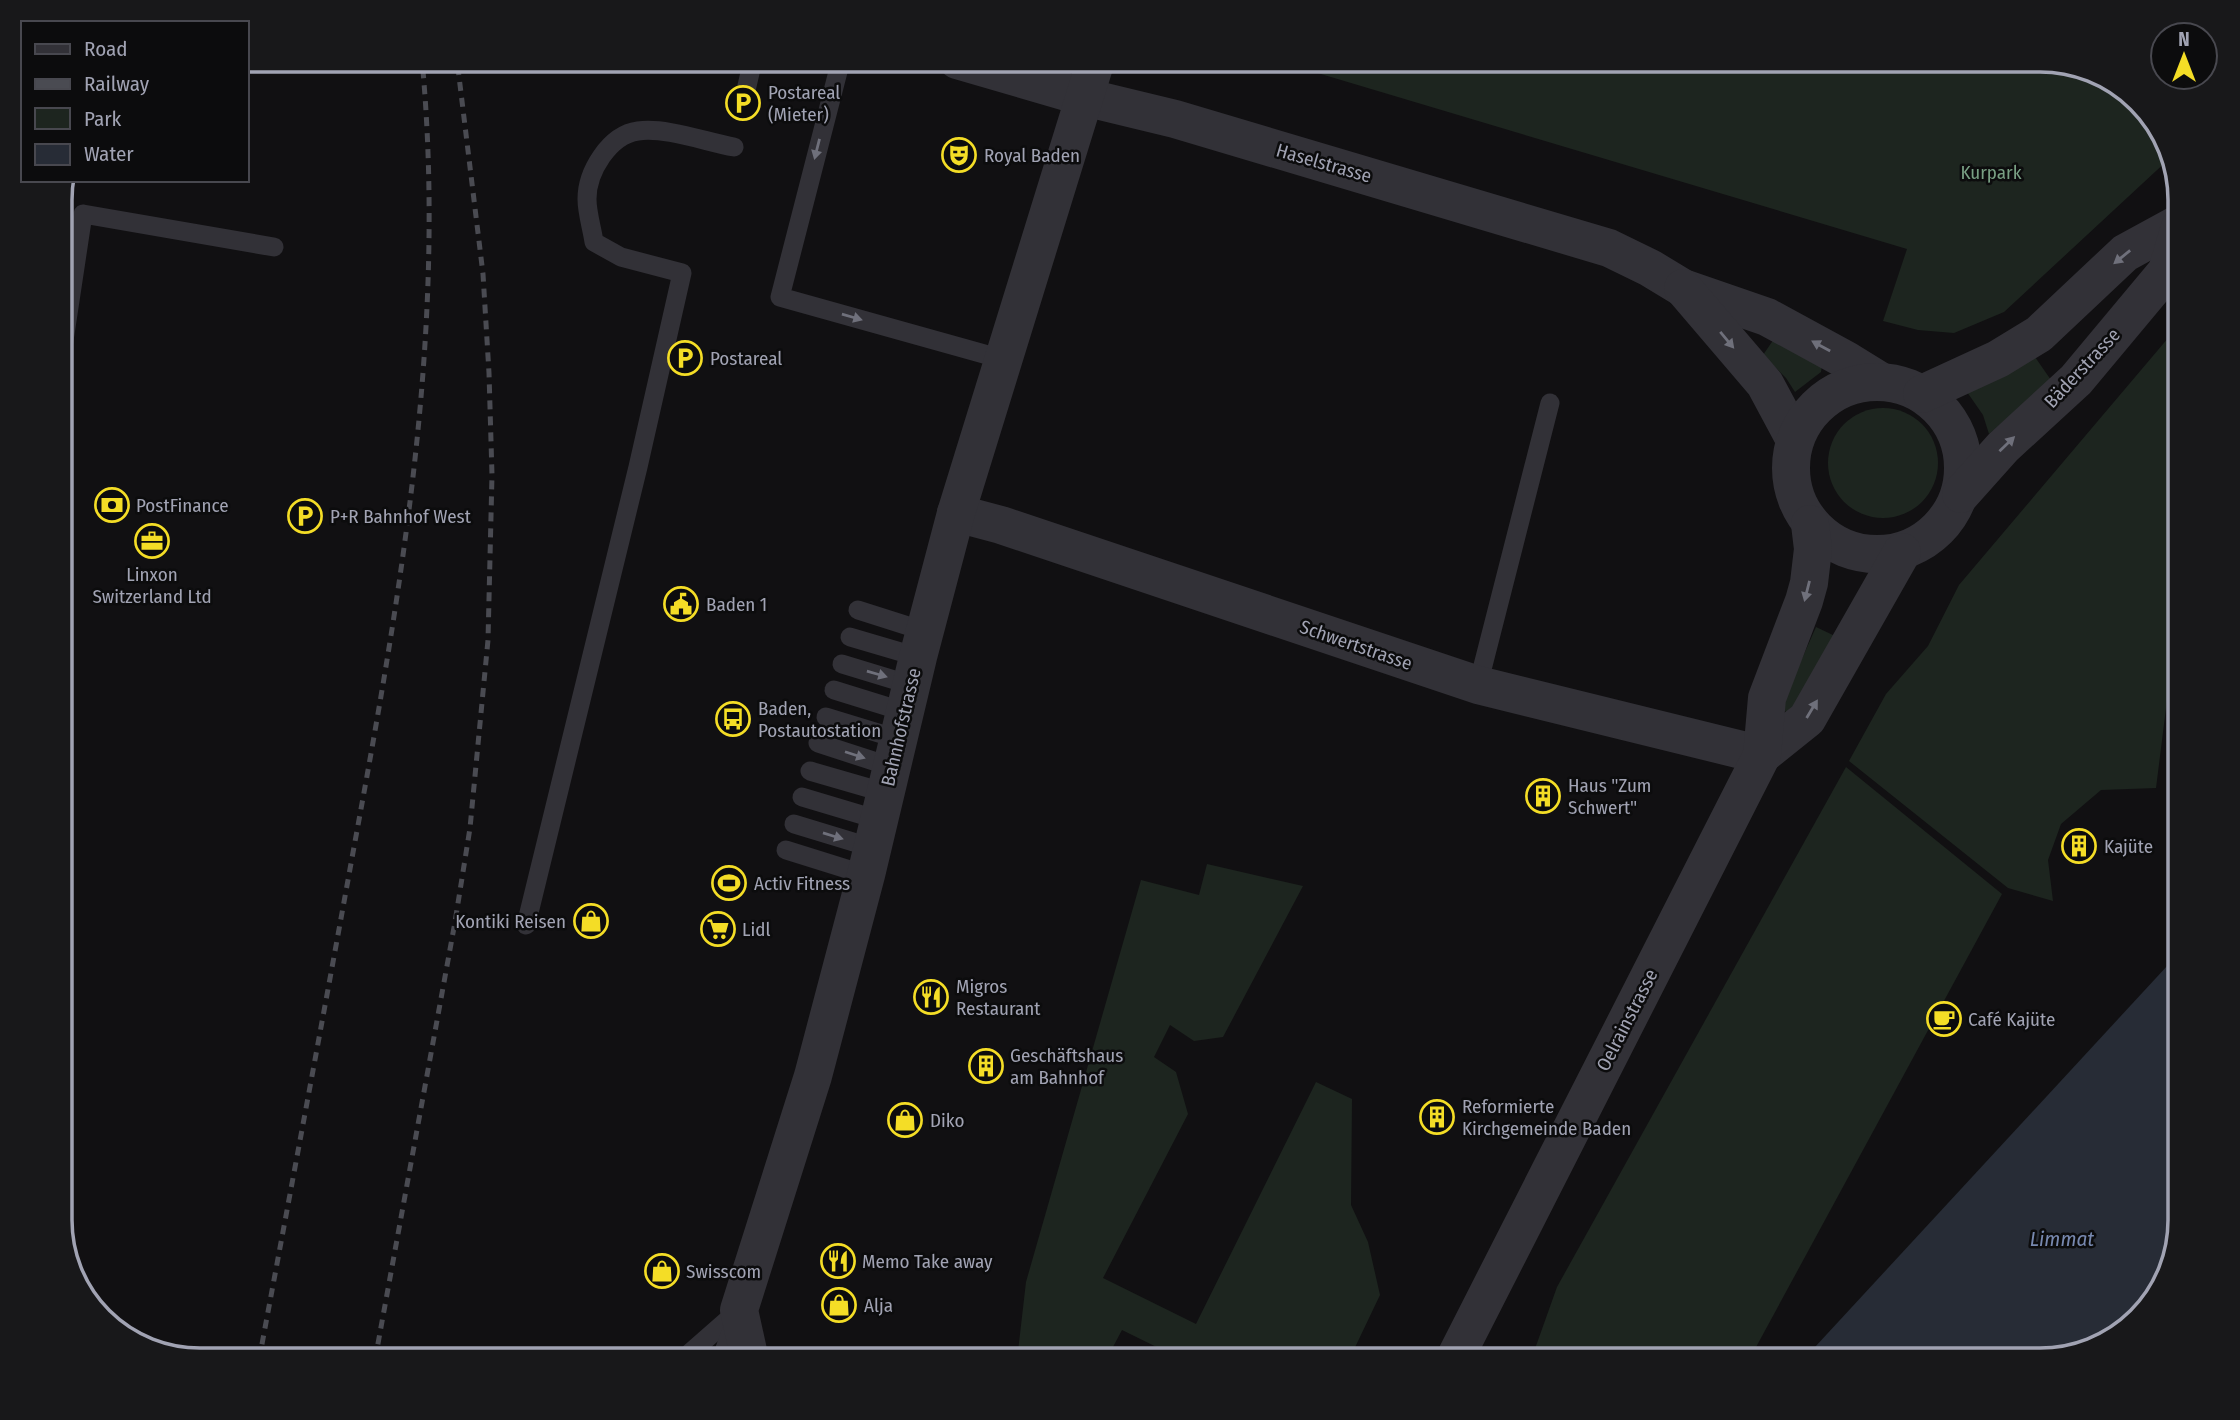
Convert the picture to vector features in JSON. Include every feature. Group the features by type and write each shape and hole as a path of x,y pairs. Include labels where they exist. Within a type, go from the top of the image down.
{"street":[{"name":"Haselstrasse","path":"998,72 1084,97 1175,119 1572,235 1609,248 1683,288 1767,317 1880,381"},
{"path":"747,1348 739,1310 813,1076 956,513 1092,72"},
{"name":"Bäderstrasse","path":"1922,394 1998,359 2039,334 2125,253 2168,231"},
{"name":"Bäderstrasse","path":"1961,494 2003,447 2076,380 2168,267"},
{"name":"Haselstrasse","path":"1683,288 1765,384 1795,440"},
{"path":"1880,381 1902,384 1922,394 1944,413 1959,438 1965,466 1961,494 1948,520 1927,540 1902,552 1877,555 1852,551 1829,540 1810,524 1795,498 1790,469 1795,440 1808,415 1828,397 1852,385 1880,381"},
{"name":"Schwertstrasse","path":"956,513 1001,525 1478,685 1762,755"},
{"name":"Oelrainstrasse","path":"1460,1348 1762,755 1767,698 1804,601 1812,566 1810,524"},
{"name":"Oelrainstrasse","path":"1762,755 1807,719 1902,552"}],"lane":[{"path":"743,103 750,72"},
{"path":"838,72 780,297 1002,359"},
{"path":"526,925 635,481 682,273 621,257 594,242 587,199 593,169 615,141 637,131 660,132 734,147"},
{"path":"72,288 83,214 274,247"},
{"path":"1478,685 1550,403"},
{"path":"858,610 895,753"},
{"path":"850,637 895,753"},
{"path":"842,664 895,753"},
{"path":"834,690 895,753"},
{"path":"826,717 895,753"},
{"path":"818,743 895,753"},
{"path":"810,771 895,753"},
{"path":"802,797 895,753"},
{"path":"794,824 895,753"},
{"path":"786,850 895,753"},
{"path":"696,1348 739,1310"},
{"path":"712,1348 739,1310"},
{"path":"725,1348 739,1310"},
{"path":"737,1348 739,1310"}],"green space":[{"name":"Kurpark","path":"1314,72 2049,72 2082,79 2112,93 2137,115 2159,151 2163,164 2004,312 1954,333 1918,330 1883,321 1907,249"},
{"path":"1776,336 1822,365 1821,372 1795,392 1786,378 1763,355"},
{"path":"2168,338 2168,699 2156,788 2101,790 2061,824 2048,860 2053,901 2008,888 1849,761 1886,694 1928,646 1959,585"},
{"path":"2035,357 2051,380 1989,434 1983,415 1967,392"},
{"path":"1883,408 1904,412 1922,424 1934,442 1938,463 1934,484 1922,502 1904,514 1883,518 1862,514 1844,502 1832,484 1828,463 1832,442 1844,424 1862,412"},
{"path":"1816,627 1835,636 1792,712 1786,712 1781,706"},
{"path":"1846,767 2002,894 1756,1348 1535,1348 1557,1287"},
{"path":"1207,864 1303,886 1223,1037 1194,1041 1170,1025 1154,1057 1176,1072 1188,1114 1103,1278 1196,1324 1316,1082 1352,1099 1351,1205 1368,1242 1380,1295 1355,1348 1159,1348 1122,1330 1112,1348 1018,1348 1026,1282 1141,880 1199,895"}],"water":[{"name":"Limmat","path":"2168,965 2167,1237 2159,1269 2137,1305 2112,1327 2097,1335 2057,1347 1814,1348"}],"railway":[{"path":"261,1348 372,749 403,554 424,357 429,258 428,159 423,72"},
{"path":"377,1348 470,828 488,640 492,475 489,373 483,274 458,72"}],"place":[{"name":"Postareal (Mieter)","path":"743,103"},
{"name":"Royal Baden","path":"959,155"},
{"name":"Postareal","path":"685,358"},
{"name":"PostFinance","path":"112,505"},
{"name":"P+R Bahnhof West","path":"305,516"},
{"name":"Linxon Switzerland Ltd","path":"152,541"},
{"name":"Baden 1","path":"681,604"},
{"name":"Baden, Postautostation","path":"733,719"},
{"name":"Haus \"Zum Schwert\"","path":"1543,796"},
{"name":"Kajüte","path":"2079,846"},
{"name":"Activ Fitness","path":"729,883"},
{"name":"Kontiki Reisen","path":"591,921"},
{"name":"Lidl","path":"718,929"},
{"name":"Migros Restaurant","path":"931,997"},
{"name":"Café Kajüte","path":"1944,1019"},
{"name":"Geschäftshaus am Bahnhof","path":"986,1066"},
{"name":"Reformierte Kirchgemeinde Baden","path":"1437,1117"},
{"name":"Diko","path":"905,1120"},
{"name":"Memo Take away","path":"838,1261"},
{"name":"Swisscom","path":"662,1271"},
{"name":"Alja","path":"839,1305"}]}
